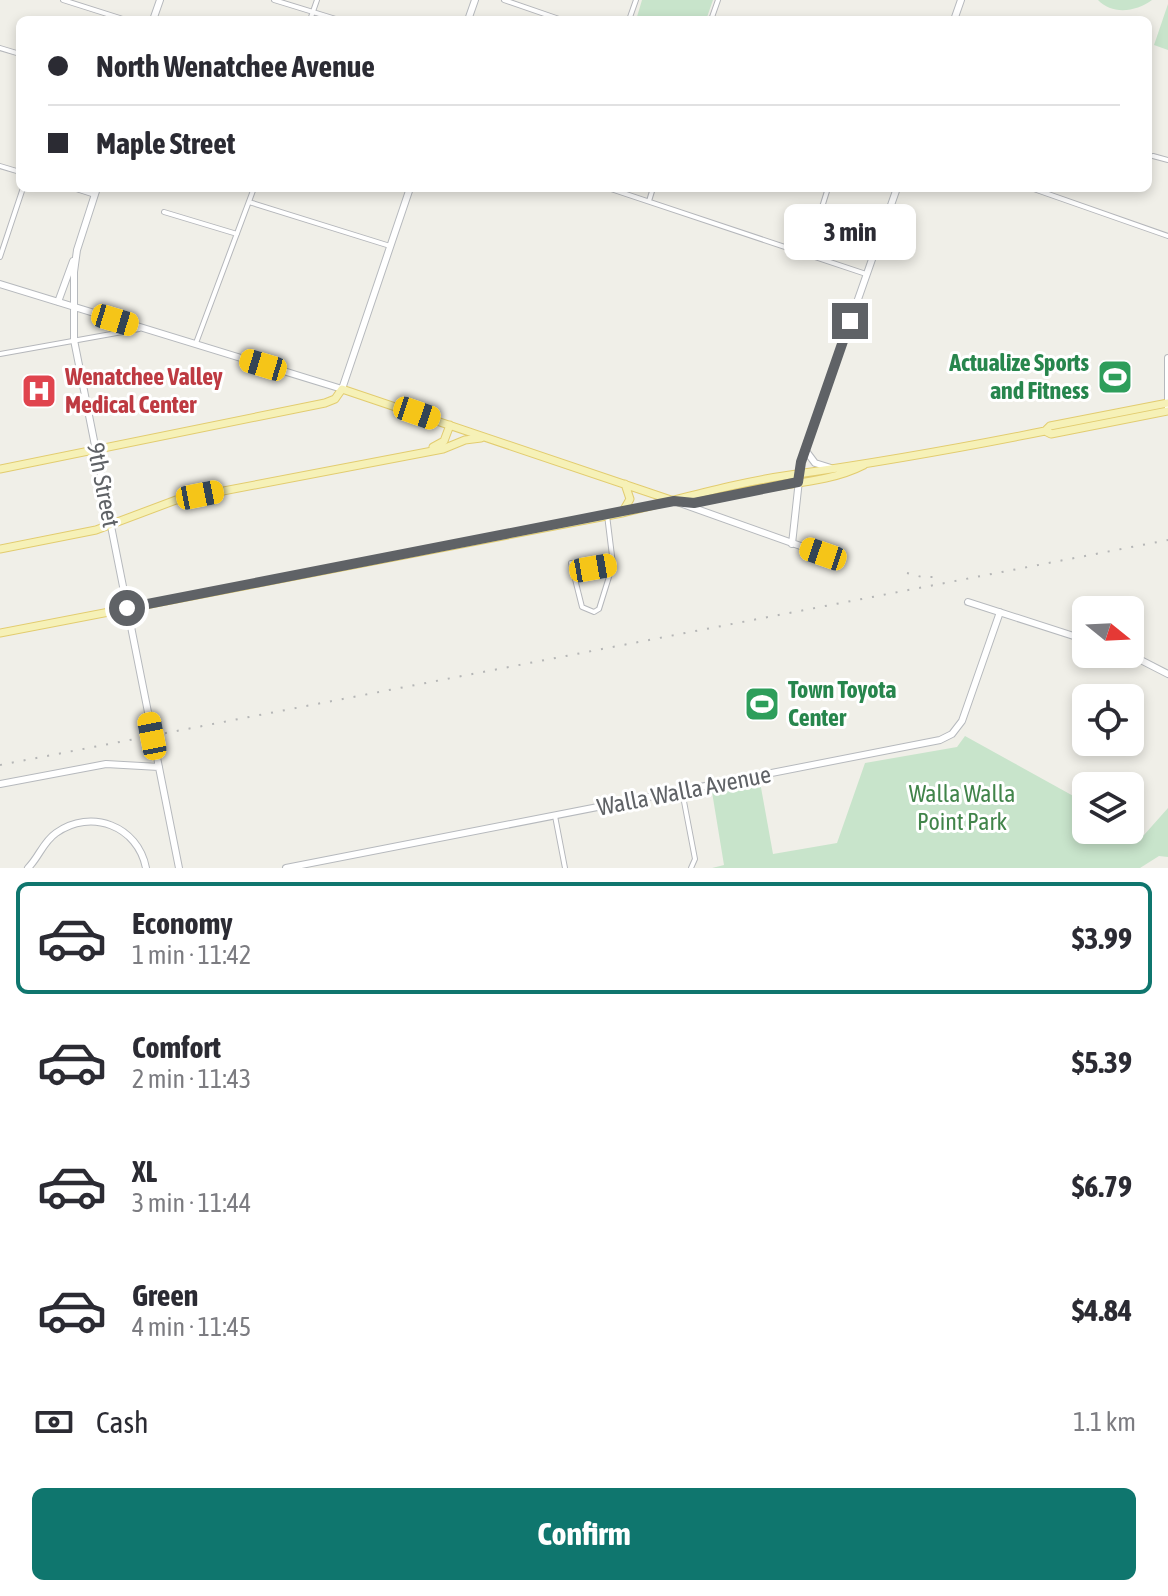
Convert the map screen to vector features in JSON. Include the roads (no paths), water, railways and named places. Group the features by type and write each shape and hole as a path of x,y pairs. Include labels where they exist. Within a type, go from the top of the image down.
{"main road":[{"path":"0,469 325,403 335,399 342,389 674,501 694,503 831,468 1045,431 1050,426 1168,404"},
{"path":"1045,431 1051,434 1168,411"},
{"path":"423,452 442,444 450,425"},
{"path":"0,549 111,525 176,500 443,449 465,440 487,437"},
{"path":"799,478 843,475 866,464"},
{"path":"622,513 630,499 625,484"},
{"path":"0,633 674,501"}],"street":[{"path":"63,0 84,3 116,16"},
{"path":"274,0 326,16"},
{"path":"312,16 317,0"},
{"path":"504,0 550,16"},
{"path":"1153,156 1168,160"},
{"path":"0,257 22,192"},
{"name":"9th Street","path":"96,192 77,250 74,340 179,868"},
{"path":"195,344 253,192"},
{"path":"0,284 342,389 409,192"},
{"path":"619,192 866,274"},
{"path":"648,202 652,192"},
{"path":"807,255 827,192"},
{"path":"792,544 799,478 806,449 896,192"},
{"path":"1042,192 1168,236"},
{"path":"249,202 390,246"},
{"path":"164,212 237,234"},
{"path":"58,302 77,250"},
{"path":"0,354 142,328"},
{"path":"1168,358 1168,411"},
{"path":"806,449 813,462 831,468"},
{"path":"674,501 823,554"},
{"path":"571,563 582,607 594,612 601,604 613,564 607,515"},
{"path":"573,572 613,564"},
{"path":"968,602 1072,635"},
{"name":"Walla Walla Avenue","path":"286,868 320,865 943,739 955,731 962,721 1000,612"},
{"path":"1144,662 1168,674"},
{"path":"0,784 106,764 159,767"},
{"path":"682,791 695,857 691,868"},
{"path":"555,816 565,868"},
{"path":"28,868 52,836 72,824 89,821 106,823 126,833 138,846 146,868"}],"railway":[{"path":"0,765 1168,540"},
{"path":"907,573 940,577"}],"place":[{"name":"Actualize Sports and Fitness","path":"1115,377"},
{"name":"Wenatchee Valley Medical Center","path":"39,391"},
{"name":"Town Toyota Center","path":"762,704"}],"park label":[{"name":"Walla Walla Point Park","path":"962,808"}]}
